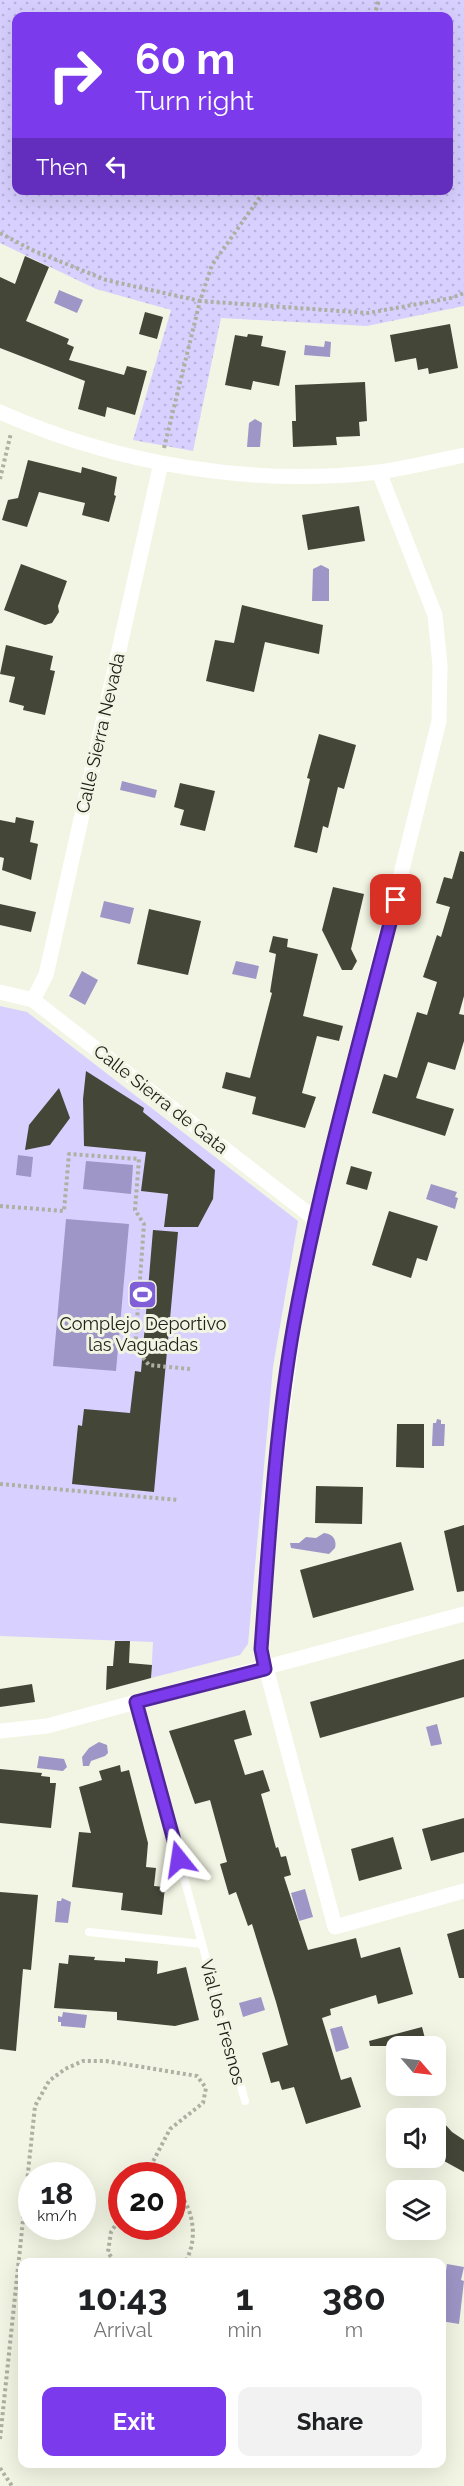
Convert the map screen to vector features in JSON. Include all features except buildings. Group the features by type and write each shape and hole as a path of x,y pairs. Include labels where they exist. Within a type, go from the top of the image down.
{"street":[{"path":"7,415 102,449 160,463 253,476 379,472 464,455"},
{"name":"Calle Sierra Nevada","path":"33,1000 46,975 160,463"},
{"path":"379,472 435,615 440,665 439,721 315,1219 294,1325 271,1498 261,1649 335,1927 464,1891"},
{"name":"Calle Sierra de Gata","path":"0,992 33,1000 315,1219"},
{"path":"0,1731 47,1726 464,1614"}],"lane":[{"name":"Vial los Fresnos","path":"136,1702 245,2102"},
{"name":"Vial los Fresnos","path":"88,1932 202,1944"}],"path":[{"path":"160,463 200,301 212,266 262,195"},
{"path":"0,233 32,250 105,280 200,301 368,313 464,293"},
{"path":"0,479 7,415"},
{"path":"0,1206 64,1211 69,1154 139,1159 135,1210 144,1224 135,1348 149,1365 190,1369"},
{"path":"0,1484 177,1500"},
{"path":"19,2258 35,2106 49,2081 65,2069 83,2061 106,2061 197,2076 206,2088 203,2103 170,2129 153,2162"},
{"path":"186,2205 191,2218 194,2242 187,2258"},
{"path":"109,2240 108,2252 112,2258"},
{"path":"0,2439 18,2268"},
{"path":"0,2468 12,2486"}],"shaded area":[{"path":"0,0 464,0 464,306 367,326 221,318 193,451 133,440 171,310 96,289 0,243"},
{"path":"59,290 83,300 77,313 54,303"},
{"path":"325,341 331,342 330,357 304,355 305,345 324,347"},
{"path":"255,419 262,423 260,447 247,447 249,423"},
{"path":"321,565 329,569 329,601 312,601 313,569"},
{"path":"122,781 157,790 155,798 120,790"},
{"path":"104,901 134,908 130,924 100,917"},
{"path":"236,961 259,966 256,979 232,974"},
{"path":"82,971 98,980 85,1005 69,996"},
{"name":"Complejo Deportivo las Vaguadas","path":"0,1006 27,1012 298,1221 273,1367 248,1644 240,1655 151,1678 153,1642 0,1636"},
{"path":"18,1155 33,1157 31,1177 16,1175"},
{"path":"86,1161 133,1165 131,1194 83,1189"},
{"path":"431,1184 457,1192 455,1209 426,1199"},
{"path":"66,1219 129,1224 116,1371 53,1366"},
{"path":"437,1419 441,1420 441,1424 445,1424 444,1446 432,1446 433,1423 436,1423"},
{"path":"324,1533 332,1536 335,1542 335,1548 329,1554 291,1548 290,1543 299,1543 306,1537 316,1538"},
{"path":"437,1724 442,1744 431,1746 426,1727"},
{"path":"99,1742 107,1745 108,1753 91,1761 89,1766 83,1766 82,1757 89,1748"},
{"path":"39,1756 64,1759 67,1767 63,1771 37,1768"},
{"path":"305,1889 313,1917 299,1921 291,1893"},
{"path":"62,1898 71,1902 68,1923 55,1922 57,1901 61,1901"},
{"path":"261,1997 265,2010 243,2017 239,2003"},
{"path":"63,2012 87,2015 85,2028 61,2026 58,2016 62,2017"},
{"path":"342,2026 349,2048 336,2052 330,2029"},
{"path":"447,2264 464,2267 461,2280 464,2281 459,2324 446,2322"}],"place":[{"name":"Complejo Deportivo las Vaguadas","path":"143,1294"}],"route":[{"path":"179,1859 136,1702 265,1669 261,1649 271,1498 294,1325 315,1219 396,900"}]}
